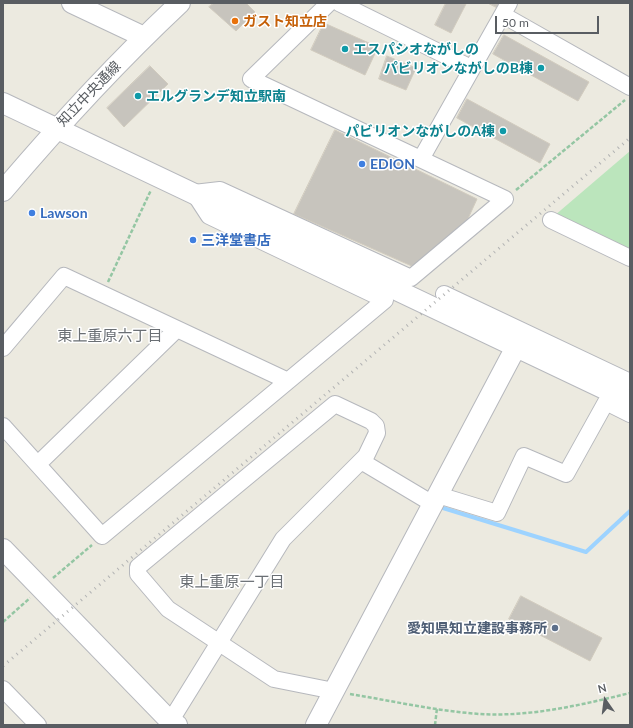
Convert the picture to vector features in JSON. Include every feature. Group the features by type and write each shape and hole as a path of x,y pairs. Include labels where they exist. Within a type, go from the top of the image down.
{"street":[{"path":"72,3 144,37"},
{"name":"知立中央通線","path":"3,191 57,128 144,37 180,3"},
{"path":"3,103 194,193 270,221 411,278 505,199 251,79 329,3"},
{"path":"339,3 471,68"},
{"path":"421,159 471,68 506,9 630,87"},
{"path":"194,193 208,216 310,256 516,347 586,371 630,382"},
{"path":"551,220 630,258"},
{"path":"3,426 102,536 385,300 310,256 270,221"},
{"path":"3,348 64,276 288,381"},
{"path":"444,294 586,371 630,401"},
{"path":"38,464 178,329"},
{"path":"316,725 516,347"},
{"path":"362,461 435,499 497,513 524,456 566,474 606,402 630,414"},
{"path":"3,549 172,724 220,644 283,539 362,461 377,433 376,426 371,421 335,404 138,567 138,574 168,609 220,644 274,679 334,691"},
{"path":"3,689 38,725"}],"path":[{"path":"505,199 630,96"},
{"path":"102,294 158,175"},
{"path":"334,691 480,714 528,713 572,707 630,693"},
{"path":"435,725 437,708"}],"green space":[{"path":"630,151 630,252 554,216"}],"building":[{"name":"ガスト知立店","path":"214,3 246,3 255,12 236,31 209,7"},
{"path":"446,3 466,4 451,33 435,25"},
{"path":"488,3 501,3 498,8"},
{"name":"エスパシオながしの","path":"324,23 378,47 365,75 311,50"},
{"name":"パビリオンながしのB棟","path":"504,35 589,82 578,101 493,54"},
{"path":"387,56 416,68 406,90 379,79"},
{"name":"エルグランデ知立駅南","path":"150,66 168,84 124,127 107,108"},
{"name":"パビリオンながしのA棟","path":"467,99 550,144 540,163 457,118"},
{"name":"EDION","path":"335,130 477,199 466,223 414,267 294,214"},
{"name":"愛知県知立建設事務所","path":"521,596 602,638 590,661 509,619"}],"waterway":[{"path":"443,508 586,552 630,511"}],"railway":[{"path":"3,666 630,138"}],"place":[{"name":"ガスト知立店","path":"235,21"},
{"name":"エスパシオながしの","path":"345,49"},
{"name":"パビリオンながしのB棟","path":"541,68"},
{"name":"エルグランデ知立駅南","path":"138,96"},
{"name":"パビリオンながしのA棟","path":"503,131"},
{"name":"EDION","path":"362,164"},
{"name":"Lawson","path":"32,213"},
{"name":"三洋堂書店","path":"193,240"},
{"name":"愛知県知立建設事務所","path":"555,628"}],"district":[{"name":"東上重原六丁目","path":"110,336"},
{"name":"東上重原一丁目","path":"232,582"}]}
